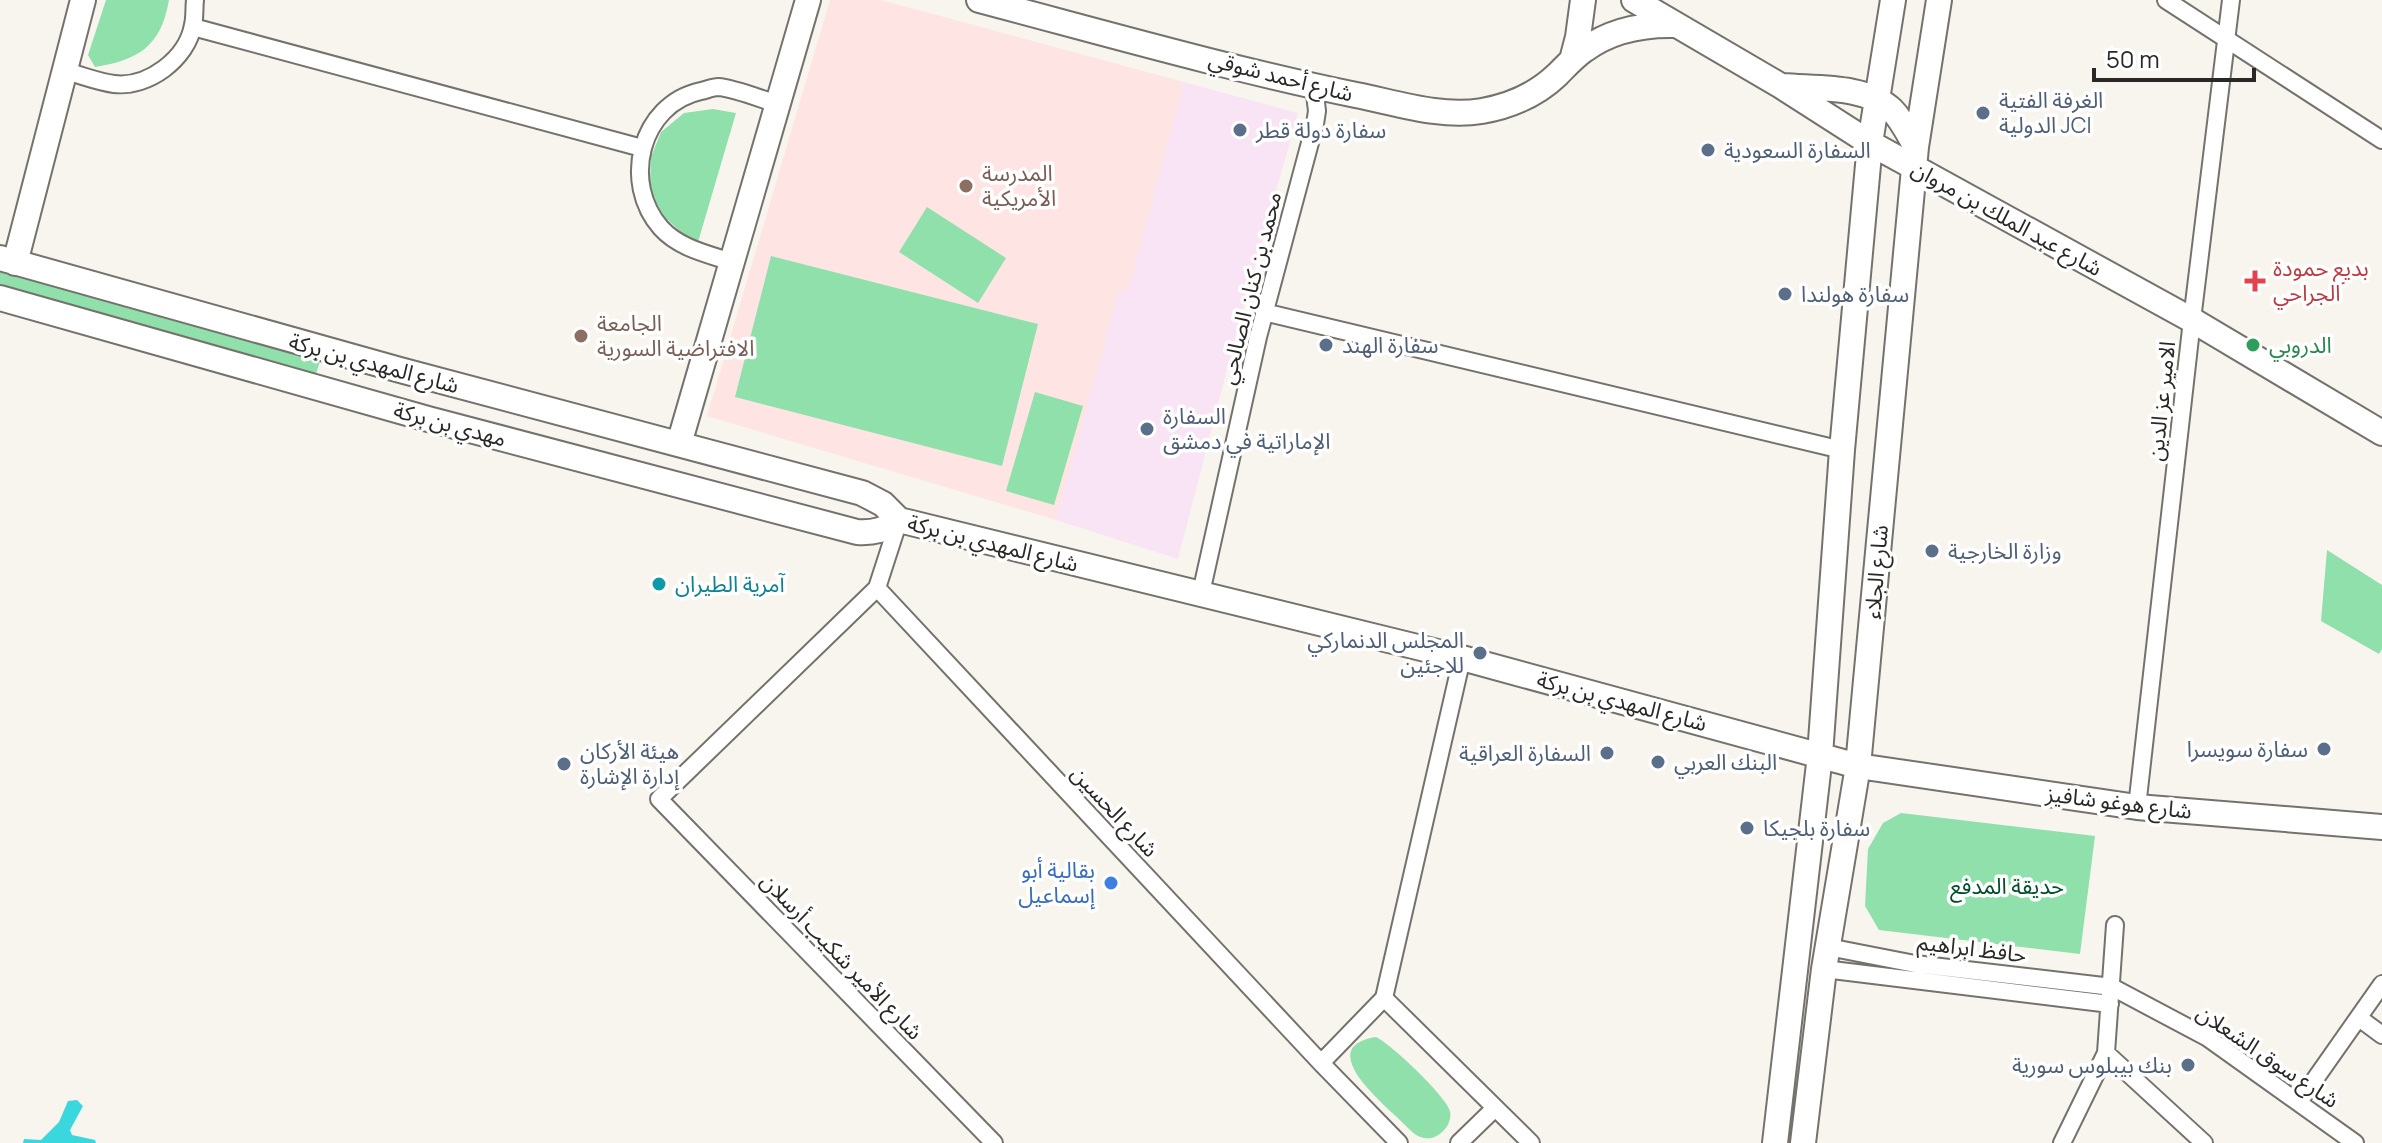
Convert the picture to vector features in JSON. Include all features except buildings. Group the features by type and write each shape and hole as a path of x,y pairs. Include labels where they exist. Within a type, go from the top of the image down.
{"main road":[{"path":"679,444 808,0"},
{"name":"شارع أحمد شوقي","path":"979,0 1314,86 1438,112 1481,111 1502,106 1531,94 1585,49 1617,32 1656,24 1676,25"},
{"path":"1572,60 1583,0"},
{"name":"شارع عبد الملك بن مروان","path":"1634,0 1781,86 1870,143 1915,157 2382,433"},
{"name":"شارع الجلاء","path":"1775,1143 1820,755 1842,450 1870,143 1893,0"},
{"name":"شارع الجلاء","path":"1803,1143 1826,958 1858,766 1915,157 1939,0"},
{"path":"8,260 65,71 76,2"},
{"path":"1781,86 1838,90 1877,99 1893,110 1915,157"},
{"name":"شارع المهدي بن بركة","path":"8,260 442,382 862,493 883,504 899,520 1462,658 1858,766"},
{"name":"مهدي بن بركة","path":"0,298 428,419 857,532 880,531 899,520"},
{"path":"386,406 388,386 400,370"},
{"path":"428,419 440,401 442,382"},
{"name":"شارع هوغو شافيز","path":"1858,766 2137,807 2382,827"}],"street":[{"path":"65,71 114,84 136,82 161,72 183,50 193,27 195,0"},
{"path":"2166,0 2382,140"},
{"name":"الامير عز الدين","path":"2137,807 2231,0"},
{"path":"193,27 642,148"},
{"name":"محمد بن كنان الصالحي","path":"1201,593 1264,312 1315,124 1314,86"},
{"path":"732,262 685,246 662,229 648,209 639,176 642,148 653,122 673,102 690,93 718,87 777,104"},
{"path":"1264,312 1842,450"},
{"path":"877,588 899,520"},
{"name":"شارع الأمير شكيب أرسلان","path":"877,588 659,799 994,1143"},
{"name":"شارع الحسين","path":"877,588 1399,1143"},
{"path":"1321,1063 1384,998 1462,658"},
{"path":"2062,1143 2106,1053 2115,925"},
{"path":"1826,958 2111,995"},
{"path":"2299,1102 2382,984"},
{"name":"شارع سوق الشعلان","path":"2111,995 2208,1038 2355,1143"},
{"path":"1384,998 1531,1143"},
{"path":"2359,1018 2382,1035"},
{"path":"2106,1053 2204,1143"},
{"path":"1459,1143 1495,1108"}],"shaded area":[{"name":"المدرسة الأمريكية","path":"830,0 881,0 1184,82 1128,292 1119,290 1056,520 707,416"},
{"path":"1184,82 1298,113 1178,559 1056,520 1119,289 1128,291"}],"green space":[{"path":"106,0 169,0 160,29 146,48 124,60 95,67 88,55"},
{"path":"713,109 736,113 698,242 685,236 657,210 650,183 651,157 661,132 684,113"},
{"path":"927,207 1006,258 978,303 899,252"},
{"path":"771,256 1038,324 1002,466 735,397"},
{"path":"0,270 322,355 316,374 0,290"},
{"path":"1035,392 1083,406 1054,505 1006,491"},
{"path":"2327,550 2382,585 2382,649 2379,654 2321,621"},
{"name":"حديقة المدفع","path":"1901,813 2095,836 2080,954 1879,930 1865,906 1868,849 1883,823"},
{"path":"1376,1037 1417,1071 1446,1104 1450,1111 1449,1122 1439,1134 1429,1138 1415,1134 1359,1077 1352,1064 1351,1052 1358,1043"}],"water":[{"path":"77,1100 83,1106 70,1130 72,1135 95,1140 96,1143 23,1143 24,1139 41,1140 59,1122 68,1101"}],"place":[{"name":"الغرفة الفتية الدولية JCI","path":"1983,113"},
{"name":"سفارة دولة قطر","path":"1240,130"},
{"name":"السفارة السعودية","path":"1708,150"},
{"name":"المدرسة الأمريكية","path":"966,186"},
{"name":"بديع حمودة الجراحي","path":"2255,281"},
{"name":"سفارة هولندا","path":"1785,294"},
{"name":"الجامعة الافتراضية السورية","path":"581,336"},
{"name":"سفارة الهند","path":"1326,345"},
{"name":"الدروبي","path":"2253,345"},
{"name":"السفارة الإماراتية في دمشق","path":"1147,429"},
{"name":"وزارة الخارجية","path":"1932,551"},
{"name":"آمرية الطيران","path":"659,584"},
{"name":"المجلس الدنماركي للاجئين","path":"1480,653"},
{"name":"سفارة سويسرا","path":"2324,749"},
{"name":"السفارة العراقية","path":"1607,753"},
{"name":"البنك العربي","path":"1658,762"},
{"name":"هيئة الأركان إدارة الإشارة","path":"564,764"},
{"name":"سفارة بلجيكا","path":"1747,828"},
{"name":"بقالية أبو إسماعيل","path":"1111,883"},
{"name":"بنك بيبلوس سورية","path":"2188,1065"}]}
